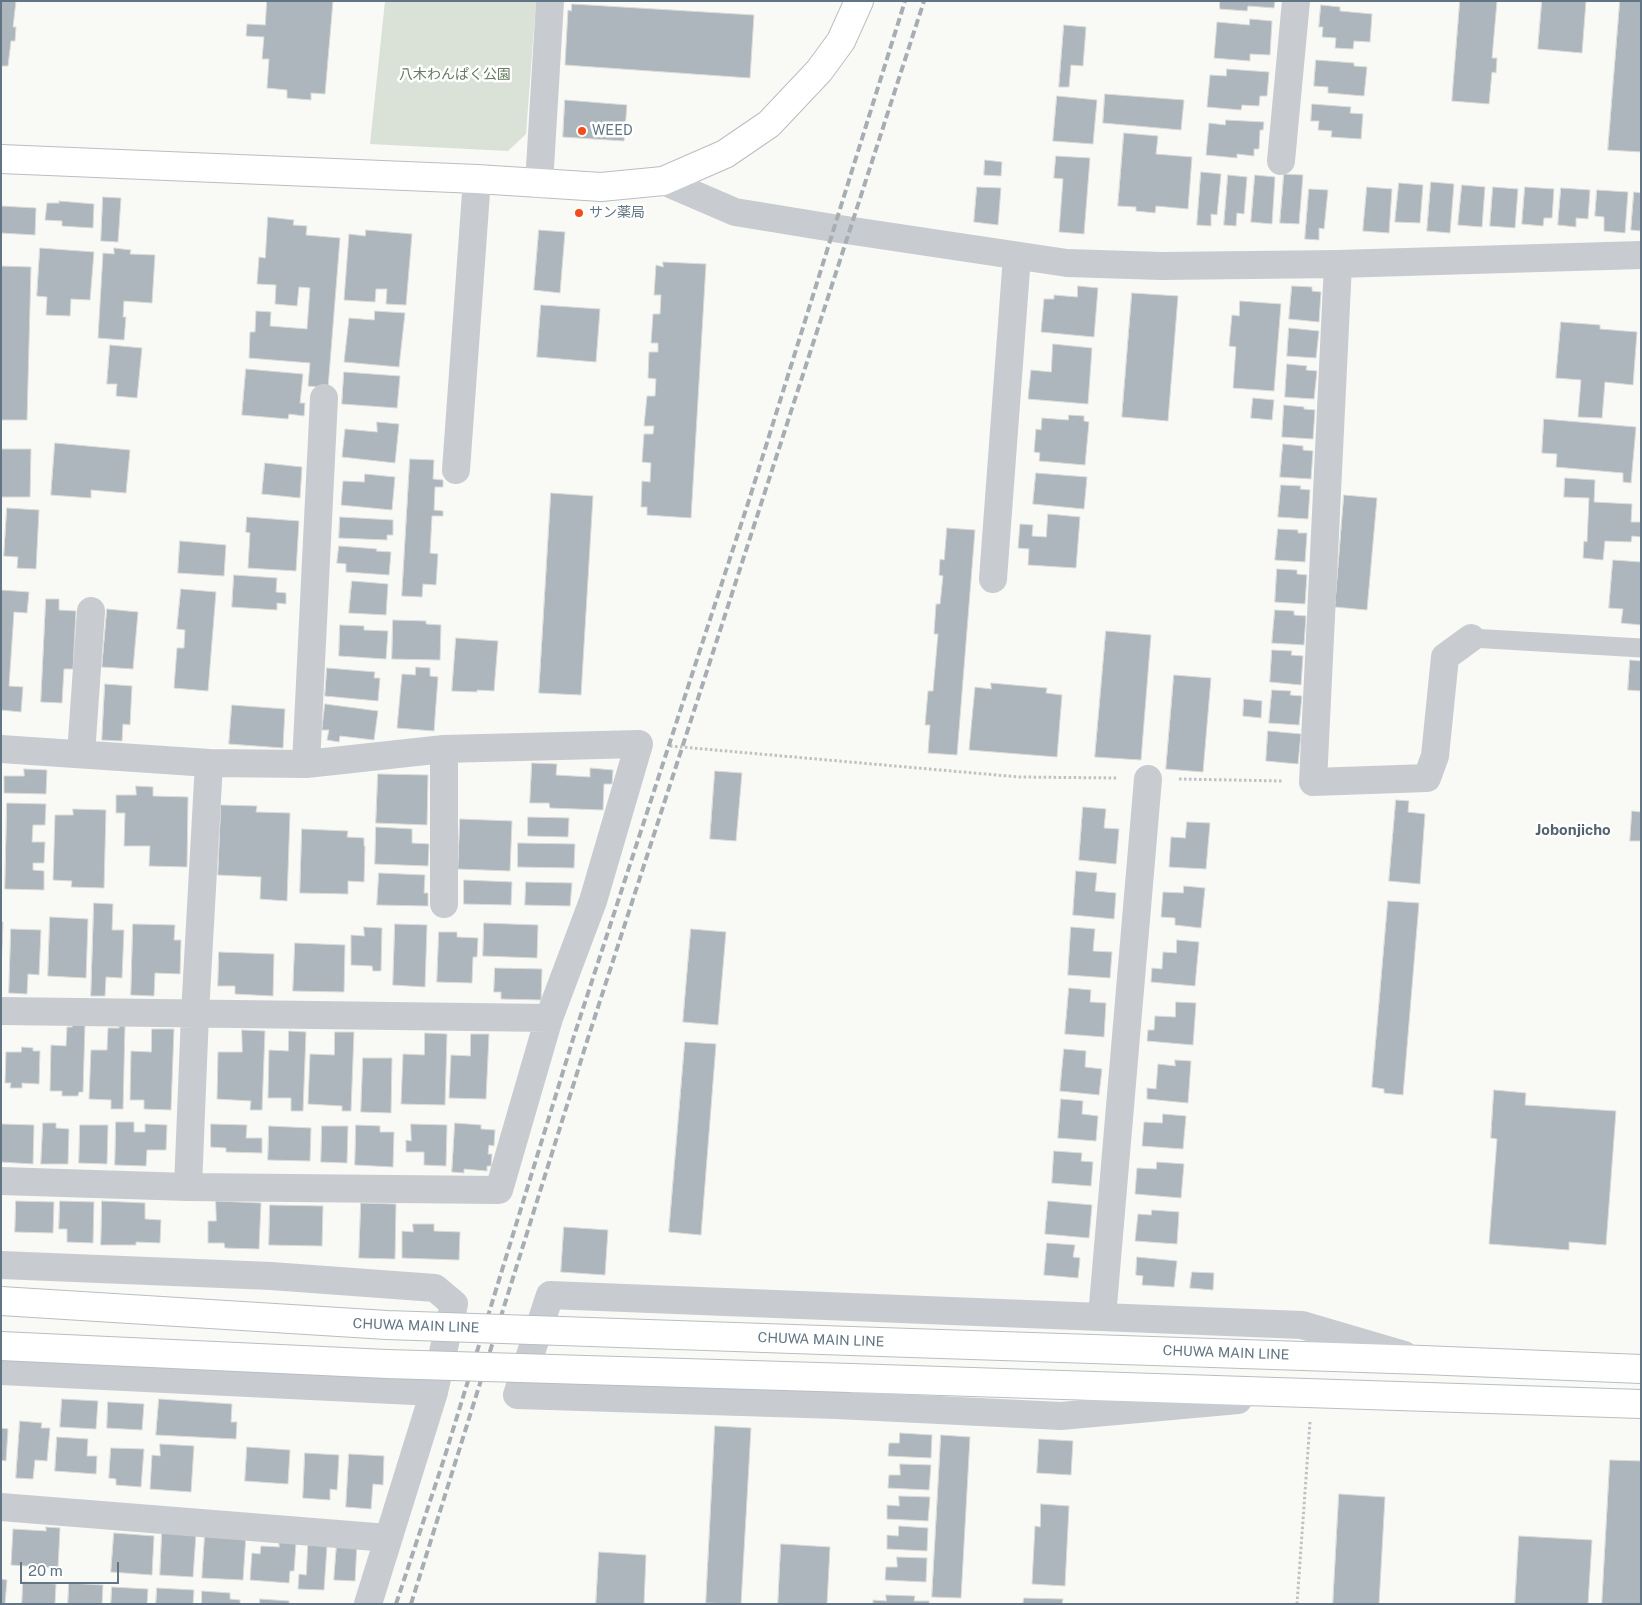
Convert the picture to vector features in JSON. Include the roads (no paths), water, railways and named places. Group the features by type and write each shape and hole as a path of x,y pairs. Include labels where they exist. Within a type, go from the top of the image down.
{"main road":[{"path":"1,159 477,179 601,187 662,181 725,154 769,124 819,71 840,41 858,1"},
{"name":"CHUWA MAIN LINE","path":"1,1301 387,1325 1641,1369"},
{"path":"1,1346 388,1364 1641,1404"}],"street":[{"path":"539,184 550,1"},
{"path":"1281,161 1296,1"},
{"path":"456,470 477,179"},
{"path":"662,181 735,212 1066,263 1162,266 1338,264 1641,255"},
{"path":"993,578 1018,256"},
{"path":"1338,264 1313,782 1427,778 1434,756 1444,657 1471,638"},
{"path":"306,764 324,398"},
{"path":"81,754 91,610"},
{"path":"1,749 209,763 306,764 444,750 640,744 593,901 549,1018 499,1190 188,1187 1,1181"},
{"path":"444,750 444,904"},
{"path":"188,1187 195,1014 209,763"},
{"path":"1102,1318 1148,779"},
{"path":"1,1011 549,1018"},
{"path":"1,1265 271,1276 434,1288 454,1304 434,1392 368,1604"},
{"path":"1312,1394 1061,1416 829,1405 517,1395 550,1295 1302,1325 1423,1360"},
{"path":"1,1371 434,1392"},
{"path":"1,1507 388,1538"}],"lane":[{"path":"1471,638 1641,648"}],"railway":[{"path":"396,1604 444,1459 574,1036 750,497 905,1"},
{"path":"411,1604 588,1038 924,1"}],"place":[{"name":"WEED","path":"582,131"},
{"name":"サン薬局","path":"579,213"}],"district":[{"name":"Jobonjicho","path":"1573,830"}],"park label":[{"name":"八木わんぱく公園","path":"455,75"}]}
